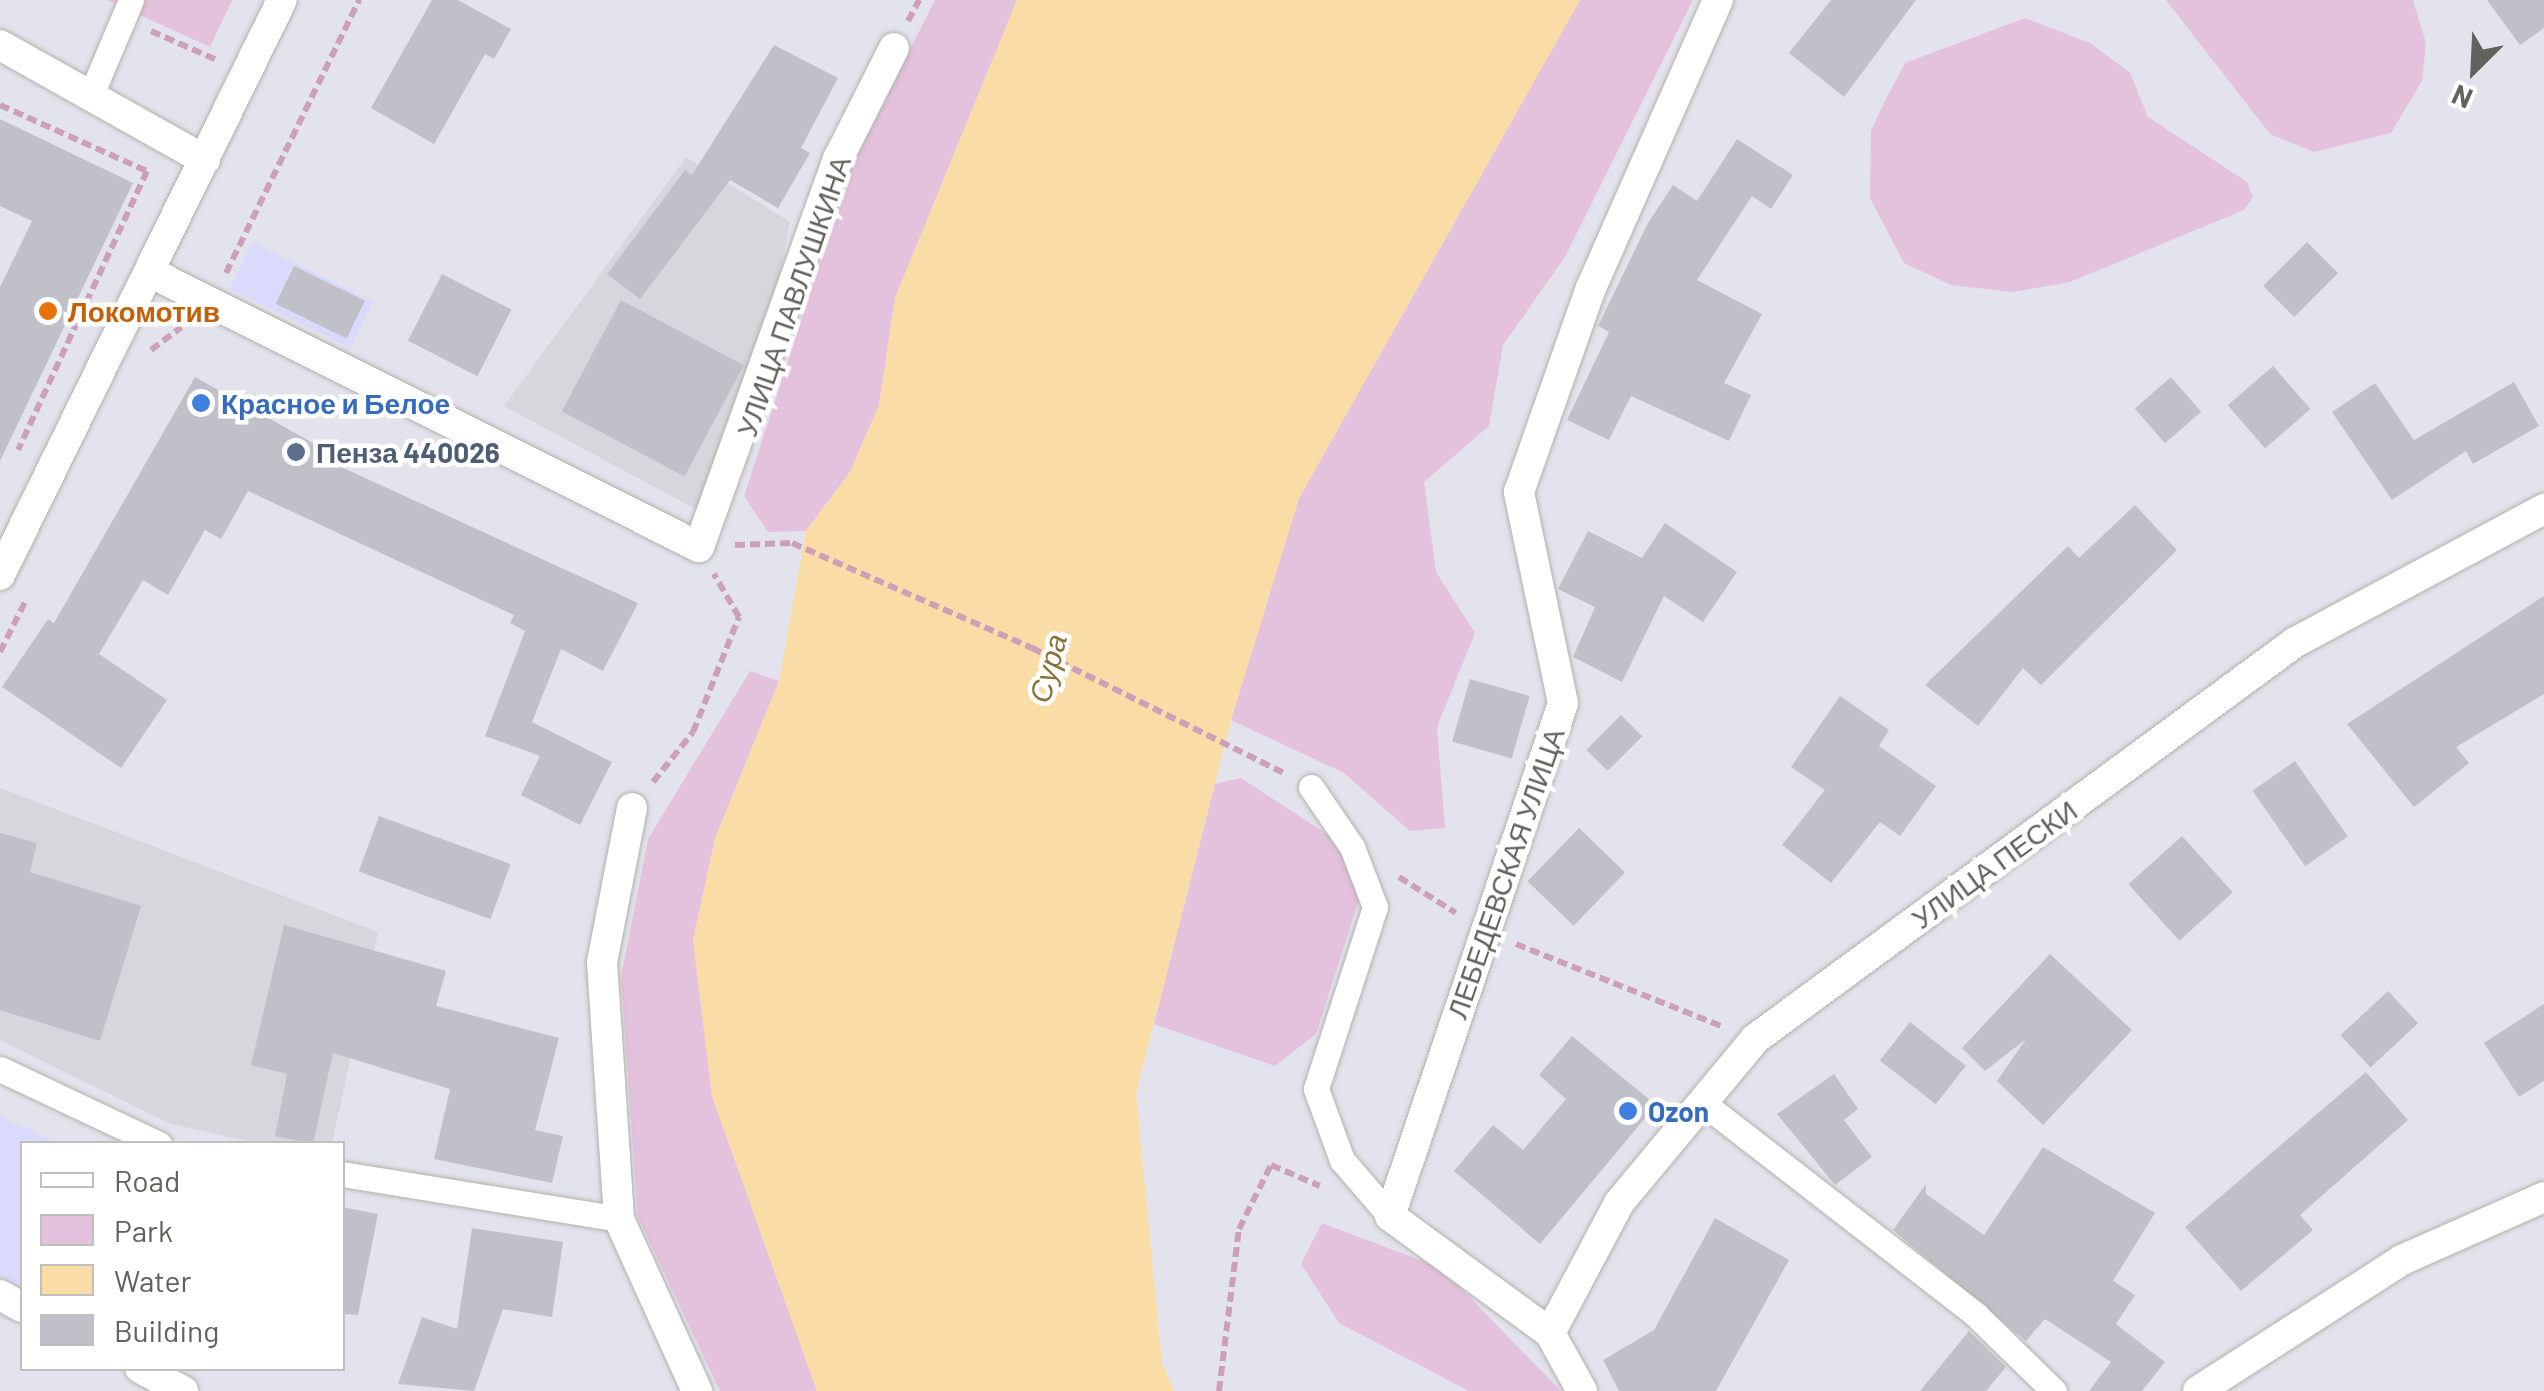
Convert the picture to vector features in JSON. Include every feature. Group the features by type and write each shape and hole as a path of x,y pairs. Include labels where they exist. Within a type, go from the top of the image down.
{"street":[{"path":"0,575 282,0"},
{"name":"ЛЕБЕДЕВСКАЯ УЛИЦА","path":"1390,1216 1562,703 1519,492 1591,288 1718,0"},
{"path":"0,45 205,160"},
{"name":"УЛИЦА ПАВЛУШКИНА","path":"699,546 840,157 894,48"},
{"path":"150,272 699,546"},
{"name":"УЛИЦА ПЕСКИ","path":"1550,1333 1619,1204 1755,1040 2294,643 2544,509"},
{"path":"632,808 602,962 619,1219 698,1391"},
{"path":"2198,1391 2402,1260 2544,1197"},
{"path":"1390,1216 1550,1333 1582,1391"},
{"path":"146,1371 183,1391"}],"lane":[{"path":"90,97 131,0"},
{"path":"1311,787 1352,847 1375,906 1316,1089 1342,1160 1390,1216"},
{"path":"0,1069 153,1141"},
{"path":"1703,1103 1976,1315 2054,1391"},
{"path":"345,1174 619,1219"}],"path":[{"path":"210,304 359,0"},
{"path":"145,28 218,60 224,46"},
{"path":"0,105 147,172 9,469"},
{"path":"632,808 693,732 739,618 699,546 792,544 1231,744"},
{"path":"1485,931 1755,1040"},
{"path":"1219,1391 1239,1228 1271,1164 1390,1216"}],"shaded area":[{"path":"686,157 790,222 759,372 703,513 504,406"},
{"path":"252,242 373,301 351,348 229,289"},
{"path":"0,788 378,932 332,1141 247,1141 168,1123 0,1040"},
{"path":"0,1116 53,1141 20,1141 20,1286 0,1276"}],"green space":[{"path":"107,0 232,0 210,47"},
{"path":"935,0 1017,0 895,298 879,405 850,472 806,531 768,532 744,496 855,157"},
{"path":"1580,0 1693,0 1565,257 1503,345 1489,426 1424,482 1436,572 1475,633 1437,727 1445,828 1410,831 1344,773 1231,720 1299,498"},
{"path":"2166,0 2413,0 2426,43 2422,81 2391,133 2314,152 2270,134"},
{"path":"2025,18 2090,43 2130,73 2148,117 2247,182 2253,197 2244,210 2070,282 2013,292 1951,285 1904,263 1870,198 1871,131 1884,103 1905,63"},
{"path":"750,671 779,681 715,839 693,940 712,1096 817,1391 720,1391 638,1217 621,977 648,839"},
{"path":"1241,778 1339,842 1361,893 1316,1034 1275,1066 1154,1024 1215,784"},
{"path":"1322,1223 1441,1268 1561,1391 1469,1391 1339,1323 1301,1264"}],"water":[{"name":"Сура","path":"1017,0 1580,0 1299,498 1231,720 1136,1094 1162,1363 1174,1391 817,1391 712,1096 693,940 715,839 779,681 806,531 850,472 879,405 895,298"}],"building":[{"path":"432,0 458,0 511,29 494,59 485,54 434,144 371,108"},
{"path":"1831,0 1916,0 1844,97 1789,53"},
{"path":"2487,0 2544,0 2544,28 2520,45"},
{"path":"774,45 838,78 801,148 810,153 778,208 730,180 640,299 607,274 685,170 692,175"},
{"path":"0,119 133,183 0,461 0,287 32,221 0,206"},
{"path":"1737,139 1793,175 1771,209 1752,196 1697,280 1762,314 1724,383 1751,395 1729,441 1631,396 1609,440 1567,420 1609,332 1598,326 1648,223 1673,185 1697,201"},
{"path":"2307,242 2338,273 2294,317 2263,286"},
{"path":"294,266 365,301 347,338 276,304"},
{"path":"442,274 511,309 477,376 408,341"},
{"path":"621,300 744,365 685,477 562,411"},
{"path":"2273,366 2310,409 2265,448 2228,405"},
{"path":"195,377 329,452 326,460 638,603 603,671 561,649 532,722 612,762 580,825 521,795 540,756 485,736 525,631 510,623 514,615 248,491 221,539 205,530 168,595 143,580 99,654 167,700 121,768 2,687 48,619 54,623"},
{"path":"2171,377 2201,412 2165,443 2135,408"},
{"path":"2514,382 2539,426 2473,464 2466,451 2392,500 2332,412 2375,383 2414,440"},
{"path":"2135,505 2177,550 2041,685 2023,668 1978,726 1925,685 2068,546 2079,558"},
{"path":"1665,523 1737,572 1703,622 1664,596 1622,682 1573,657 1595,607 1558,589 1588,531 1642,558"},
{"path":"2544,596 2544,694 2456,747 2469,763 2414,807 2347,724"},
{"path":"1470,679 1530,696 1512,759 1452,741"},
{"path":"1840,696 1889,730 1879,746 1936,786 1900,836 1880,822 1831,883 1782,845 1825,790 1791,767"},
{"path":"1621,715 1642,736 1608,771 1586,750"},
{"path":"2295,761 2348,836 2305,866 2252,791"},
{"path":"379,816 511,864 490,919 359,871"},
{"path":"1579,828 1625,872 1574,926 1528,881"},
{"path":"0,833 37,843 30,872 141,906 100,1041 0,1010"},
{"path":"2182,836 2233,892 2179,941 2128,884"},
{"path":"284,925 446,971 436,1006 559,1038 535,1130 563,1136 552,1183 434,1159 450,1089 333,1053 314,1141 275,1136 287,1074 251,1065"},
{"path":"2050,954 2132,1030 2043,1125 1997,1081 2026,1039 1985,1071 1962,1048"},
{"path":"2388,991 2418,1023 2370,1068 2340,1035"},
{"path":"2544,1004 2544,1081 2519,1097 2484,1043"},
{"path":"1910,1022 1966,1066 1936,1104 1880,1061"},
{"path":"1572,1036 1656,1105 1540,1244 1454,1171 1493,1125 1523,1150 1566,1099 1539,1075"},
{"path":"2366,1072 2408,1120 2300,1215 2313,1230 2241,1291 2185,1227"},
{"path":"1834,1074 1858,1109 1844,1120 1872,1157 1835,1185 1777,1114"},
{"path":"2043,1147 2155,1213 2113,1281 2135,1295 2116,1324 2165,1362 2142,1391 2089,1391 2111,1362 2045,1319 2026,1341 1893,1230 1926,1184 1926,1194 1984,1235"},
{"path":"345,1208 378,1214 358,1315 345,1314"},
{"path":"1715,1218 1789,1260 1716,1391 1619,1391 1603,1360 1654,1330"},
{"path":"472,1228 563,1242 552,1317 503,1309 474,1391 398,1384 422,1317 457,1329"},
{"path":"1969,1331 2006,1367 1986,1391 1920,1391"}],"place":[{"name":"Локомотив","path":"48,311"},
{"name":"Красное и Белое","path":"201,403"},
{"name":"Пенза 440026","path":"296,452"},
{"name":"Ozon","path":"1628,1111"}]}
